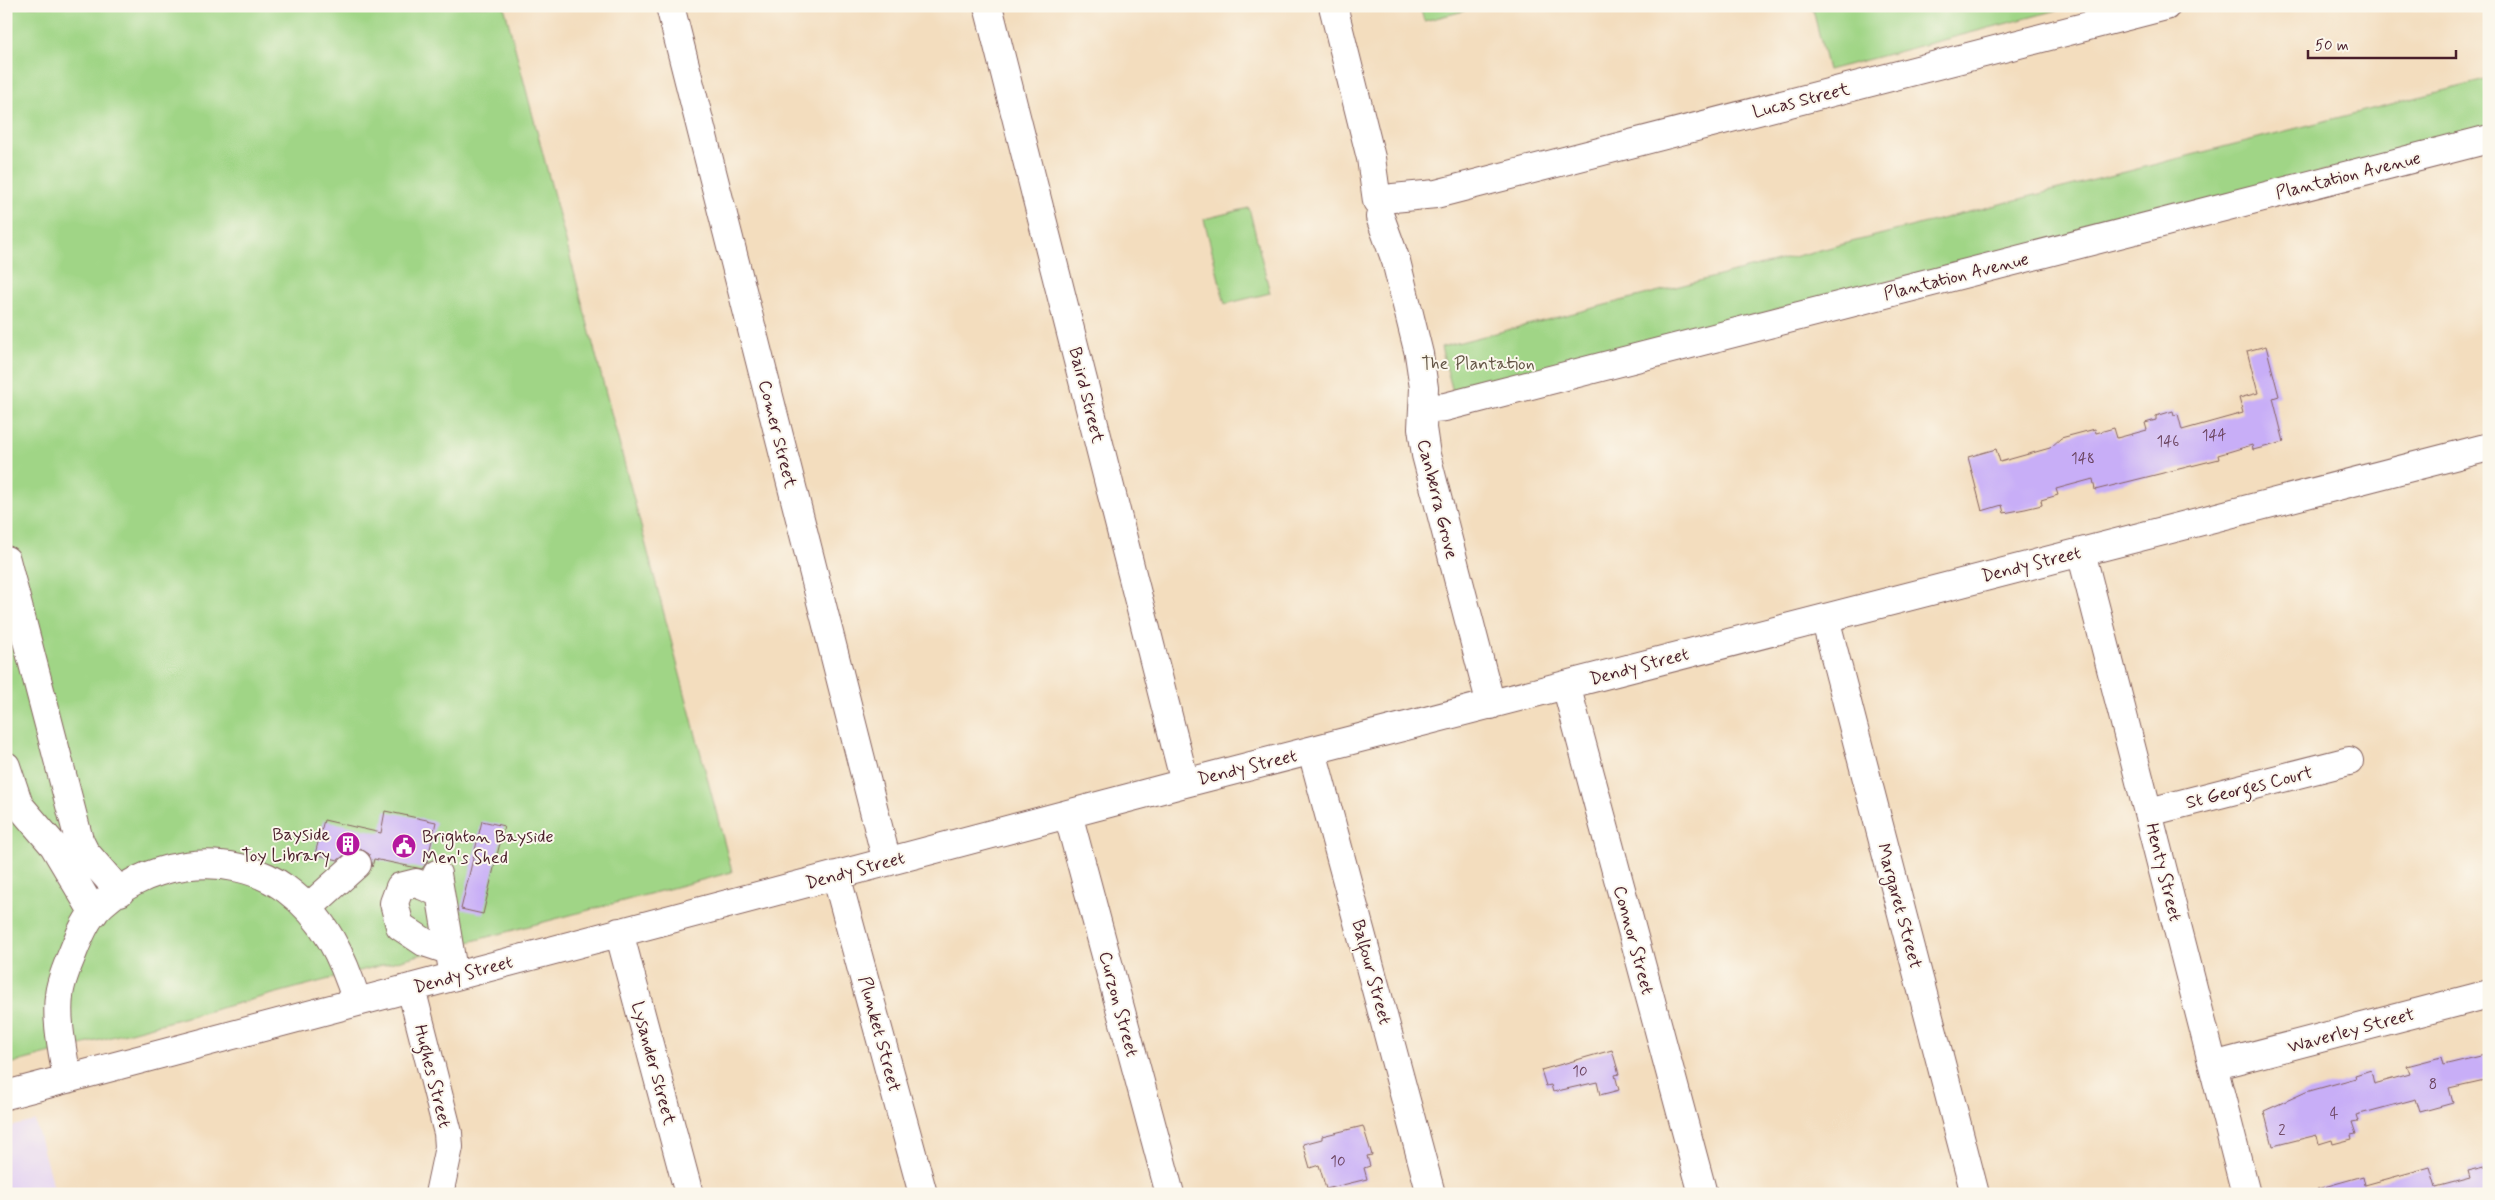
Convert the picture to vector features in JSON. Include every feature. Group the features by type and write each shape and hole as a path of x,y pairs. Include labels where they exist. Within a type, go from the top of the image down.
{"street":[{"name":"Comer Street","path":"670,6 887,862"},
{"name":"Baird Street","path":"988,6 1185,783"},
{"name":"Canberra Grove","path":"1333,6 1371,158 1388,207 1396,261 1423,373 1423,442 1491,705"},
{"name":"Lucas Street","path":"1388,207 2166,6"},
{"name":"Plantation Avenue","path":"1423,410 1476,400 2489,139"},
{"name":"Dendy Street","path":"6,1095 1185,783 2489,447"},
{"name":"Henty Street","path":"2081,552 2246,1194"},
{"path":"6,560 69,848 94,913"},
{"name":"Margaret Street","path":"1825,618 1975,1194"},
{"name":"Connor Street","path":"1566,685 1703,1194"},
{"name":"Balfour Street","path":"1312,751 1431,1194"},
{"name":"St Georges Court","path":"2149,812 2349,762"},
{"path":"6,766 19,805 69,848 85,852 120,892"},
{"name":"Curzon Street","path":"1068,814 1170,1194"},
{"path":"308,908 357,864"},
{"path":"67,1079 60,1035 59,995 64,972 86,923 94,913 120,892 149,875 173,868 225,865 254,872 269,879 308,908 330,934 339,952 356,1002"},
{"name":"Plunket Street","path":"836,875 923,1194"},
{"path":"448,950 424,942 400,926 394,903 400,887 416,883 439,883 448,950 456,976"},
{"name":"Lysander Street","path":"619,932 689,1194"},
{"name":"Hughes Street","path":"411,988 448,1132 449,1146 439,1194"},
{"name":"Waverley Street","path":"2213,1066 2489,994"}],"shaded area":[{"path":"35,1121 55,1194 6,1194 6,1128"}],"green space":[{"path":"6,6 504,6 732,872 6,1065"},
{"path":"1420,6 1463,6 1464,11 1424,21"},
{"path":"1812,6 2073,6 1828,70"},
{"name":"The Plantation","path":"2489,79 2489,129 1453,392 1441,347"},
{"path":"1249,208 1270,293 1225,304 1204,219"}],"building":[{"path":"2266,346 2279,396 2273,398 2284,442 2253,450 2252,445 2218,455 2219,459 2095,490 2093,479 2056,489 2058,495 2041,500 2042,505 2025,509 2004,513 2002,505 1982,511 1968,457 1996,449 2000,462 2050,448 2061,438 2095,429 2096,433 2114,428 2117,438 2147,430 2145,423 2156,420 2156,416 2173,411 2174,415 2178,414 2182,430 2243,413 2239,398 2258,393 2247,351"},
{"path":"385,811 436,822 427,862 422,869 374,859 372,867 369,854 361,849 353,849 338,860 315,854 324,820 381,833"},
{"path":"482,821 504,826 483,914 461,909"},
{"path":"1612,1050 1619,1074 1615,1075 1619,1090 1600,1095 1597,1082 1553,1092 1551,1085 1546,1086 1541,1070"},
{"path":"2489,1054 2489,1079 2449,1088 2453,1103 2420,1112 2416,1099 2356,1115 2358,1121 2352,1122 2356,1134 2351,1135 2352,1139 2333,1144 2332,1140 2319,1144 2317,1135 2273,1146 2264,1111 2306,1092 2356,1078 2355,1075 2371,1070 2374,1084 2410,1074 2407,1066 2441,1057 2443,1065"},
{"path":"1363,1126 1372,1155 1367,1156 1370,1166 1364,1168 1367,1179 1326,1189 1319,1165 1310,1168 1303,1144 1322,1139 1322,1136"},
{"path":"2489,1166 2489,1194 2318,1194 2317,1189 2363,1176 2365,1185 2430,1167 2436,1187 2470,1178 2468,1171"}],"place":[{"name":"Bayside Toy Library","path":"348,844"},
{"name":"Brighton Bayside Men's Shed","path":"404,846"}]}
